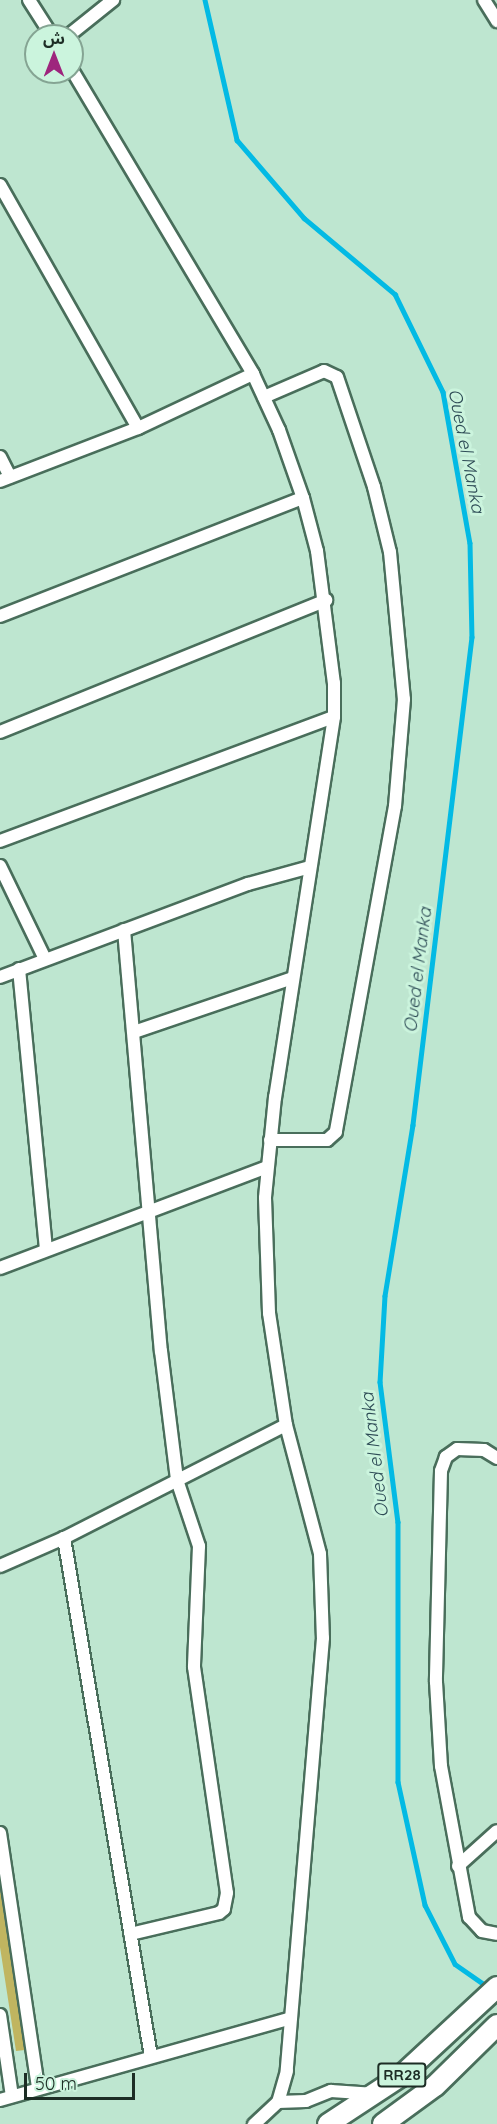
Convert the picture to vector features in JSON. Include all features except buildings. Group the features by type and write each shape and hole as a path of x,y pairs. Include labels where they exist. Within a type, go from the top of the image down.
{"main road":[{"name":"RR28","path":"328,2124 376,2095 468,2017 497,1987"},
{"name":"RR28","path":"383,2124 435,2086 492,2030"}],"street":[{"path":"29,0 44,24"},
{"path":"83,24 113,0"},
{"path":"484,0 497,21"},
{"path":"80,84 254,374 303,498 326,600 334,717 293,978 267,1167 269,1313 286,1425 320,1554 324,1638 284,2088 278,2102 254,2124"},
{"path":"0,185 138,428"},
{"path":"264,397 324,371 338,377 386,533 400,623 404,699 395,806 337,1128 327,1140 270,1140"},
{"path":"0,457 5,479 138,428 254,374"},
{"path":"0,616 303,498"},
{"path":"0,732 326,600"},
{"path":"0,841 334,717"},
{"path":"0,866 45,959"},
{"path":"0,976 248,884 310,867"},
{"path":"124,930 161,1351 177,1480 199,1546 194,1667 226,1901 219,1913 130,1934"},
{"path":"19,969 46,1250"},
{"path":"134,1032 293,978"},
{"path":"0,1268 267,1167"},
{"path":"0,1566 64,1538 286,1425"},
{"path":"497,1458 484,1450 457,1449 446,1457 441,1471 436,1682 441,1766 469,1917 482,1931 497,1934"},
{"path":"64,1538 151,2057"},
{"path":"458,1866 497,1831"},
{"path":"0,1833 38,2087"},
{"path":"0,2015 6,2098 38,2087 291,2018"},
{"path":"278,2102 306,2101 331,2091 376,2095"}],"shaded area":[{"path":"0,1888 25,2050 16,2051 0,1947"}],"waterway":[{"name":"Oued el Manka","path":"205,0 237,140 304,218 395,294 443,392 470,543 472,637 413,1125 385,1296 380,1382 398,1522 398,1782 425,1905 455,1964 488,1987"}]}
